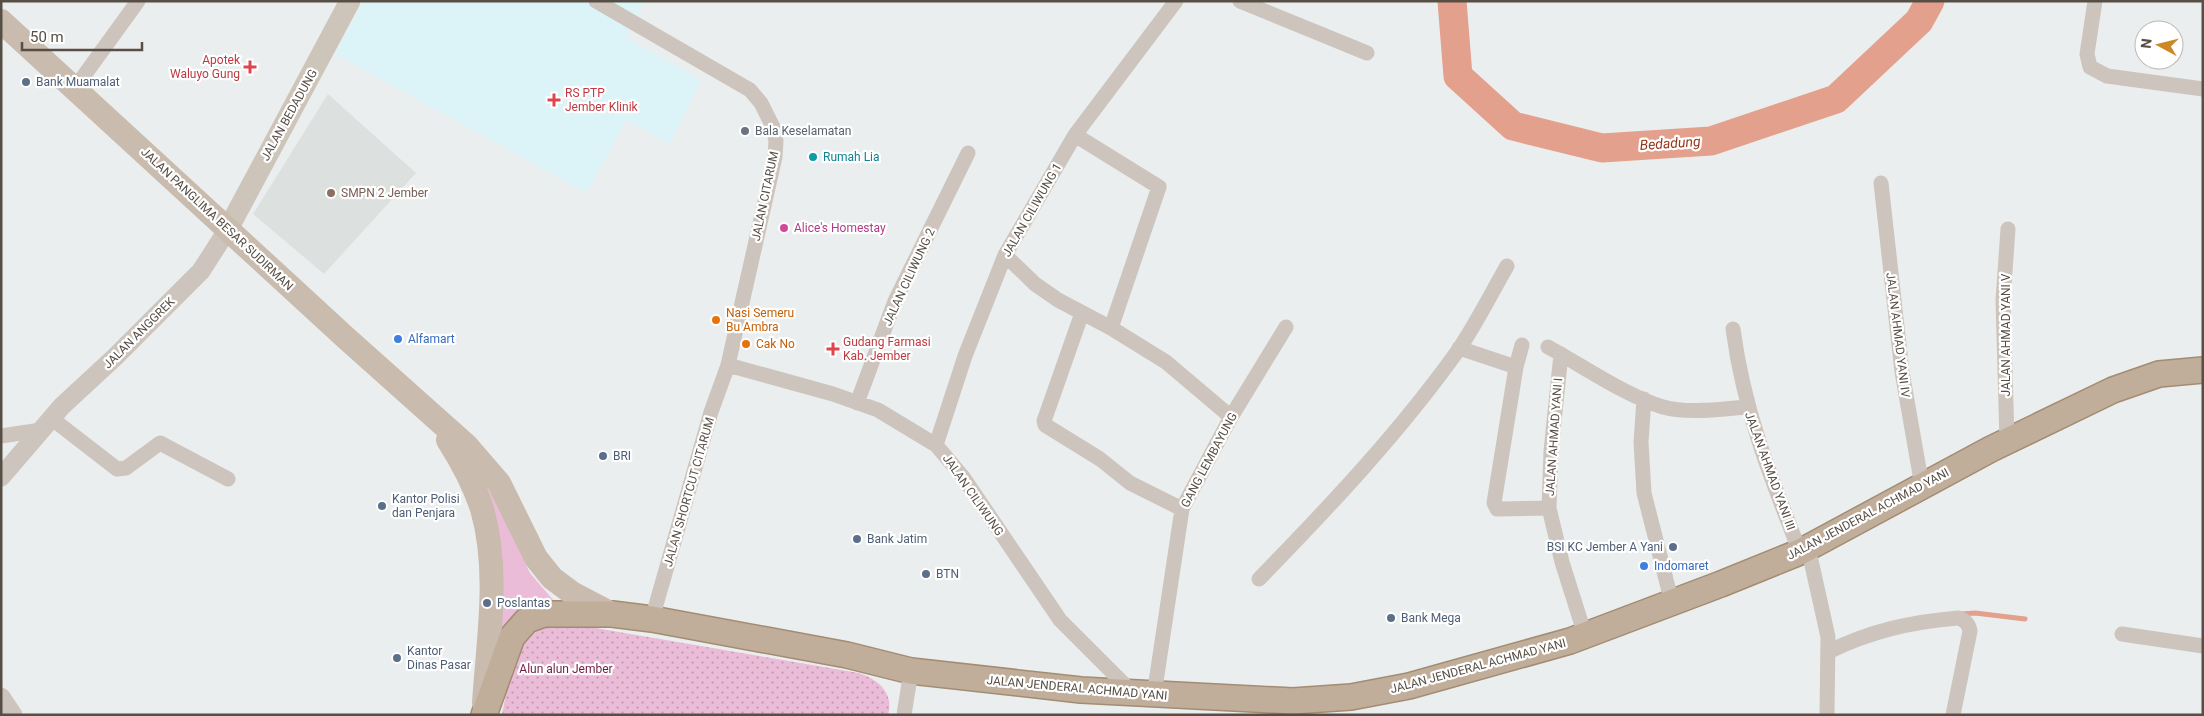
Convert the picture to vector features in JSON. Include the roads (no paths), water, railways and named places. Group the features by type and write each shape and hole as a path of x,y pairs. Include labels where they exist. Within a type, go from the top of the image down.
{"highway":[{"name":"JALAN JENDERAL ACHMAD YANI","path":"484,715 512,637 527,620 544,614 612,614 652,619 847,655 911,672 1008,683 1144,694 1294,701 1352,696 1409,686 1585,635 1672,603 1804,550 2007,441 2112,390 2159,374 2203,370"}],"main road":[{"name":"JALAN BEDADUNG","path":"228,229 350,1"},
{"name":"JALAN PANGLIMA BESAR SUDIRMAN","path":"1,21 346,338 467,446 499,483 536,558 552,578 572,593 612,614"},
{"name":"JALAN PANGLIMA BESAR SUDIRMAN","path":"433,415 469,476 482,510 487,533 491,573 491,608 484,715"}],"street":[{"path":"76,88 138,1"},
{"name":"JALAN CITARUM","path":"596,1 750,90 765,109 773,127 776,141 775,157 728,365"},
{"name":"JALAN CILIWUNG 1","path":"936,445 966,356 1005,255 1075,135 1176,1"},
{"path":"1240,1 1367,53"},
{"path":"2095,1 2087,54 2090,67 2106,76 2203,89"},
{"path":"1075,135 1160,187 1111,328"},
{"name":"JALAN CILIWUNG 2","path":"857,403 895,301 968,153"},
{"name":"JALAN AHMAD YANI IV","path":"1881,183 1903,380 1922,486"},
{"name":"JALAN ANGGREK","path":"1,477 46,424 202,270 228,229"},
{"name":"JALAN AHMAD YANI V","path":"2007,441 2003,300 2008,229"},
{"path":"1005,255 1035,284 1166,362 1231,417"},
{"path":"1259,579 1380,451 1459,348 1507,266"},
{"path":"1082,313 1044,421 1046,425 1100,459 1130,483 1182,509"},
{"name":"GANG LEMBAYUNG","path":"1144,694 1182,509 1231,417 1286,326"},
{"name":"JALAN AHMAD YANI III","path":"1734,329 1747,407 1768,471 1804,550 1825,619 1828,652 1827,715"},
{"path":"1522,344 1516,367 1494,503 1497,509 1505,510 1549,508"},
{"path":"1459,348 1516,367"},
{"name":"JALAN AHMAD YANI I","path":"1585,635 1562,562 1549,508 1554,351 1644,399"},
{"name":"JALAN CILIWUNG","path":"728,365 832,394 878,410 936,445 963,477 1060,620 1144,694"},
{"name":"JALAN SHORTCUT CITARUM","path":"652,619 711,412 728,365"},
{"path":"1672,603 1644,493 1641,442 1644,399 1664,407 1682,409 1747,407"},
{"path":"1,436 46,424 117,469 126,468 160,443 228,479"},
{"path":"1828,652 1854,639 1887,628 1927,621 1958,618 1963,620 1969,626 1970,631 1953,715"},
{"path":"2122,634 2203,646"},
{"path":"904,715 911,672"},
{"path":"1,697 12,715"}],"waterway":[{"name":"Bedadung","path":"1452,1 1458,76 1513,126 1602,148 1711,141 1836,99 1919,21 1930,1"},
{"path":"1962,614 1975,613 2025,619"}],"place":[{"name":"Apotek Waluyo Gung","path":"250,67"},
{"name":"Bank Muamalat","path":"26,82"},
{"name":"RS PTP Jember Klinik","path":"554,100"},
{"name":"Bala Keselamatan","path":"745,131"},
{"name":"Rumah Lia","path":"813,157"},
{"name":"SMPN 2 Jember","path":"331,193"},
{"name":"Alice's Homestay","path":"784,228"},
{"name":"Nasi Semeru Bu Ambra","path":"716,320"},
{"name":"Alfamart","path":"398,339"},
{"name":"Cak No","path":"746,344"},
{"name":"Gudang Farmasi Kab. Jember","path":"833,349"},
{"name":"BRI","path":"603,456"},
{"name":"Kantor Polisi dan Penjara","path":"382,506"},
{"name":"Bank Jatim","path":"857,539"},
{"name":"BSI KC Jember A Yani","path":"1673,547"},
{"name":"Indomaret","path":"1644,566"},
{"name":"BTN","path":"926,574"},
{"name":"Poslantas","path":"487,603"},
{"name":"Bank Mega","path":"1391,618"},
{"name":"Kantor Dinas Pasar","path":"397,658"}],"park label":[{"name":"Alun alun Jember","path":"566,669"}]}
